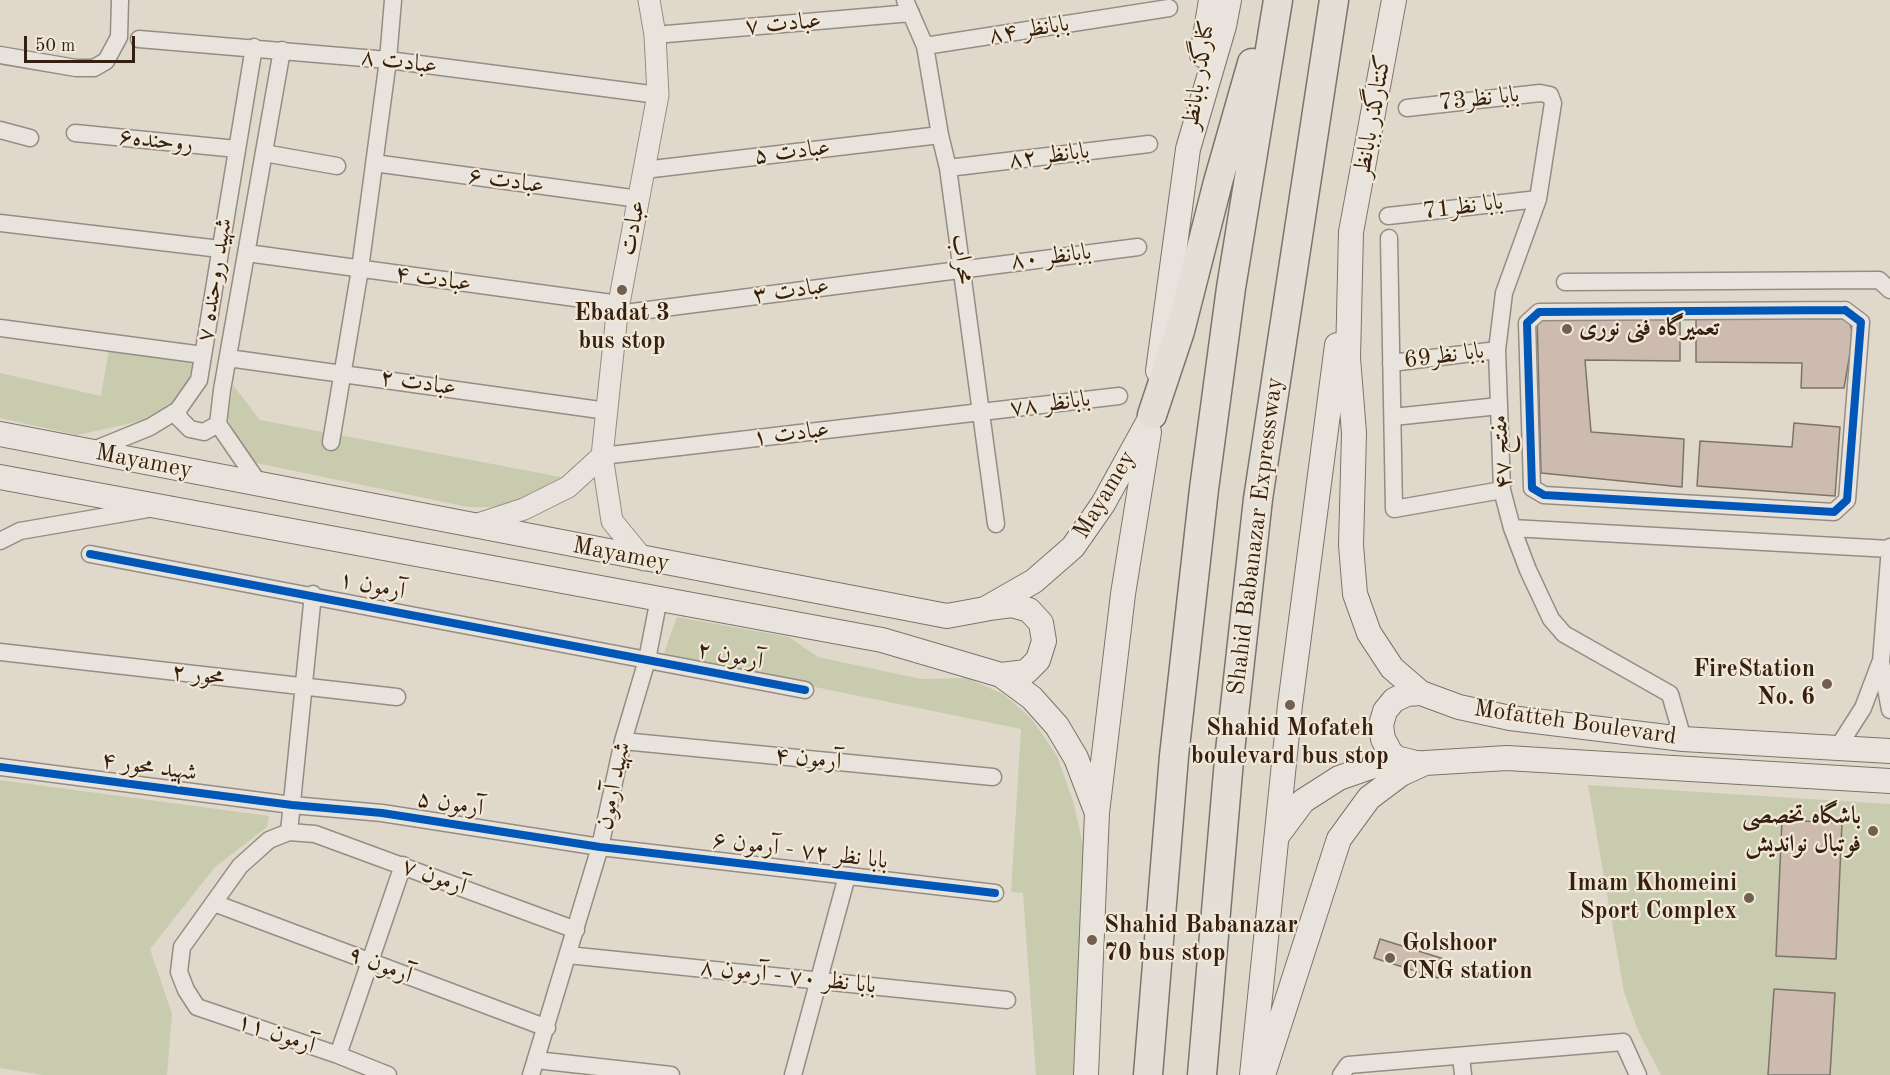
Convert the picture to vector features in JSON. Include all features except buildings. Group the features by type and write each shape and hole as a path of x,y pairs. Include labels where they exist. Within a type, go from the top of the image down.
{"highway":[{"path":"1152,415 1180,331 1218,182 1270,0"},
{"path":"1148,1075 1174,756 1204,489 1231,288 1278,0"},
{"name":"Shahid Babanazar Expressway","path":"1202,1075 1229,760 1258,499 1334,0"}],"main road":[{"name":"کنارگذر بابانظر","path":"1188,149 1211,0"},
{"path":"1086,1075 1097,813 1124,594 1152,415 1188,149 1224,26 1229,0"},
{"path":"1252,1075 1290,705 1352,232 1377,0"},
{"name":"کنتارگذر بابانظر","path":"1352,232 1394,0"},
{"name":"Mofatteh Boulevard","path":"1352,232 1348,358 1354,433 1351,545 1355,594 1370,633 1392,668 1421,693 1459,707 1510,718 1683,739 1890,751"},
{"name":"Mayamey","path":"0,434 644,560 947,616 985,609 1034,581 1073,547 1103,504 1152,415"},
{"name":"Mayamey","path":"0,477 882,640 1001,675 1032,698 1058,726 1076,759 1097,813"},
{"path":"985,609 1012,605 1029,610 1041,623 1044,641 1038,660 1026,672 1001,675"},
{"path":"1421,693 1407,694 1394,700 1385,711 1381,725 1383,739 1396,758 1425,763"},
{"name":"Mofatteh Boulevard","path":"1263,1075 1339,839 1369,798 1401,774 1425,763 1507,758 1890,781"},
{"path":"1276,837 1303,801 1338,778 1382,763 1425,763"}],"street":[{"path":"0,55 76,68 94,68 106,61 119,37 120,0"},
{"path":"331,442 360,269 388,60 393,0"},
{"name":"عبادت","path":"644,560 612,521 602,456 618,309 658,95 655,35 649,0"},
{"name":"عبادت ۷","path":"655,35 908,7"},
{"name":"محراب","path":"908,7 925,46 948,168 964,268 996,524"},
{"name":"بابانظر ۸۴","path":"925,46 1168,8"},
{"name":"عبادت ۸","path":"139,39 388,60 658,95"},
{"name":"شهید روحنده ۷","path":"89,452 150,427 178,410 199,380 254,47"},
{"name":"شهید روحنده ۷","path":"218,424 282,50"},
{"name":"بابا نظر73","path":"1407,108 1540,93 1550,95"},
{"name":"مفتح ۴۷","path":"1550,95 1553,103 1538,199 1504,293 1497,350 1502,490 1512,528 1528,570 1557,627 1564,634 1663,688 1672,700 1683,739"},
{"path":"0,130 30,138"},
{"name":"روحنده۶","path":"75,133 237,149"},
{"name":"عبادت ۵","path":"644,170 940,135"},
{"name":"بابانظر ۸۲","path":"948,168 1149,144"},
{"path":"264,153 338,166"},
{"name":"عبادت ۶","path":"374,163 639,199"},
{"name":"بابا نظر71","path":"1388,216 1538,199"},
{"path":"0,223 220,249"},
{"path":"1389,238 1394,509 1502,490"},
{"name":"بابانظر ۸۰","path":"964,268 1138,247"},
{"name":"عبادت ۴","path":"247,253 618,309"},
{"name":"عبادت ۳","path":"618,309 964,268"},
{"path":"1564,282 1879,280 1890,290"},
{"path":"1845,310 1861,322 1846,500 1834,512 1544,495 1532,488 1527,323 1539,312 1845,310"},
{"path":"0,328 203,355"},
{"name":"بابا نظر69","path":"1391,363 1497,350"},
{"name":"عبادت ۲","path":"228,357 607,411"},
{"name":"بابانظر ۷۸","path":"981,412 1119,396"},
{"path":"1392,417 1498,406"},
{"path":"178,410 183,424 197,432 204,432 218,424 260,485"},
{"name":"عبادت ۱","path":"602,456 981,412"},
{"path":"472,526 524,509 568,487 602,456"},
{"path":"0,541 20,531 155,507"},
{"path":"1512,528 1890,548 1881,662 1890,710"},
{"name":"آرمون ۱","path":"90,554 313,594 647,660"},
{"path":"214,903 240,866 269,840 289,832 313,594"},
{"name":"شهید آرمون","path":"534,1068 600,847 623,741 647,660 658,598"},
{"name":"محور ۲","path":"0,652 396,697"},
{"name":"آرمون ۲","path":"647,660 805,690"},
{"path":"1838,747 1863,708 1881,662"},
{"name":"آرمون ۴","path":"623,741 993,777"},
{"name":"شهید محور ۴","path":"0,767 292,805"},
{"name":"آرمون ۵","path":"292,805 382,813 600,847"},
{"name":"آرمون ۷","path":"289,832 315,834 576,930"},
{"name":"بابا نظر ۷۲ - آرمون ۶","path":"600,847 995,893"},
{"path":"338,1055 403,865"},
{"path":"793,1075 847,876"},
{"name":"آرمون ۹","path":"214,903 547,1028"},
{"name":"آرمون ۱۱","path":"214,903 182,947 179,972 197,1007 338,1055 388,1075"},
{"name":"بابا نظر ۷۰ - آرمون ۸","path":"568,955 1007,1000"},
{"path":"1341,1075 1348,1065 1623,1042 1638,1075"},
{"path":"1461,1056 1463,1075"},
{"path":"534,1068 672,1075"}],"green space":[{"path":"109,349 194,360 188,382 171,404 146,420 77,435 0,418 0,373 101,396"},
{"path":"233,385 260,420 561,477 524,501 492,507 468,507 256,463 237,443 228,419"},
{"path":"677,617 789,637 818,657 921,679 967,678 1003,694 1031,718 1057,756 1073,801 1083,845 1078,1048 1074,1075 1036,1075 1023,893 1011,892 1021,729 663,656"},
{"path":"0,780 269,816 267,827 215,867 150,949 172,1014 167,1075 42,1075 0,1068"},
{"name":"Imam Khomeini Sport Complex","path":"1588,785 1890,804 1890,1075 1661,1075 1639,1033 1624,992"}],"cycle path":[{"path":"1845,310 1861,322 1847,500 1834,512 1544,495 1532,488 1527,323 1539,312 1845,310"},
{"path":"90,554 805,690"},
{"path":"0,767 292,805 382,813 600,847 995,893"}],"place":[{"name":"Ebadat 3 bus stop","path":"622,290"},
{"name":"تعمیرگاه فنی نوری","path":"1567,329"},
{"name":"FireStation No. 6","path":"1827,684"},
{"name":"Shahid Mofateh boulevard bus stop","path":"1290,705"},
{"name":"باشگاه تخصصی فوتبال نواندیش","path":"1873,831"},
{"name":"Imam Khomeini Sport Complex","path":"1749,898"},
{"name":"Shahid Babanazar 70 bus stop","path":"1092,940"},
{"name":"Golshoor CNG station","path":"1390,958"}]}
